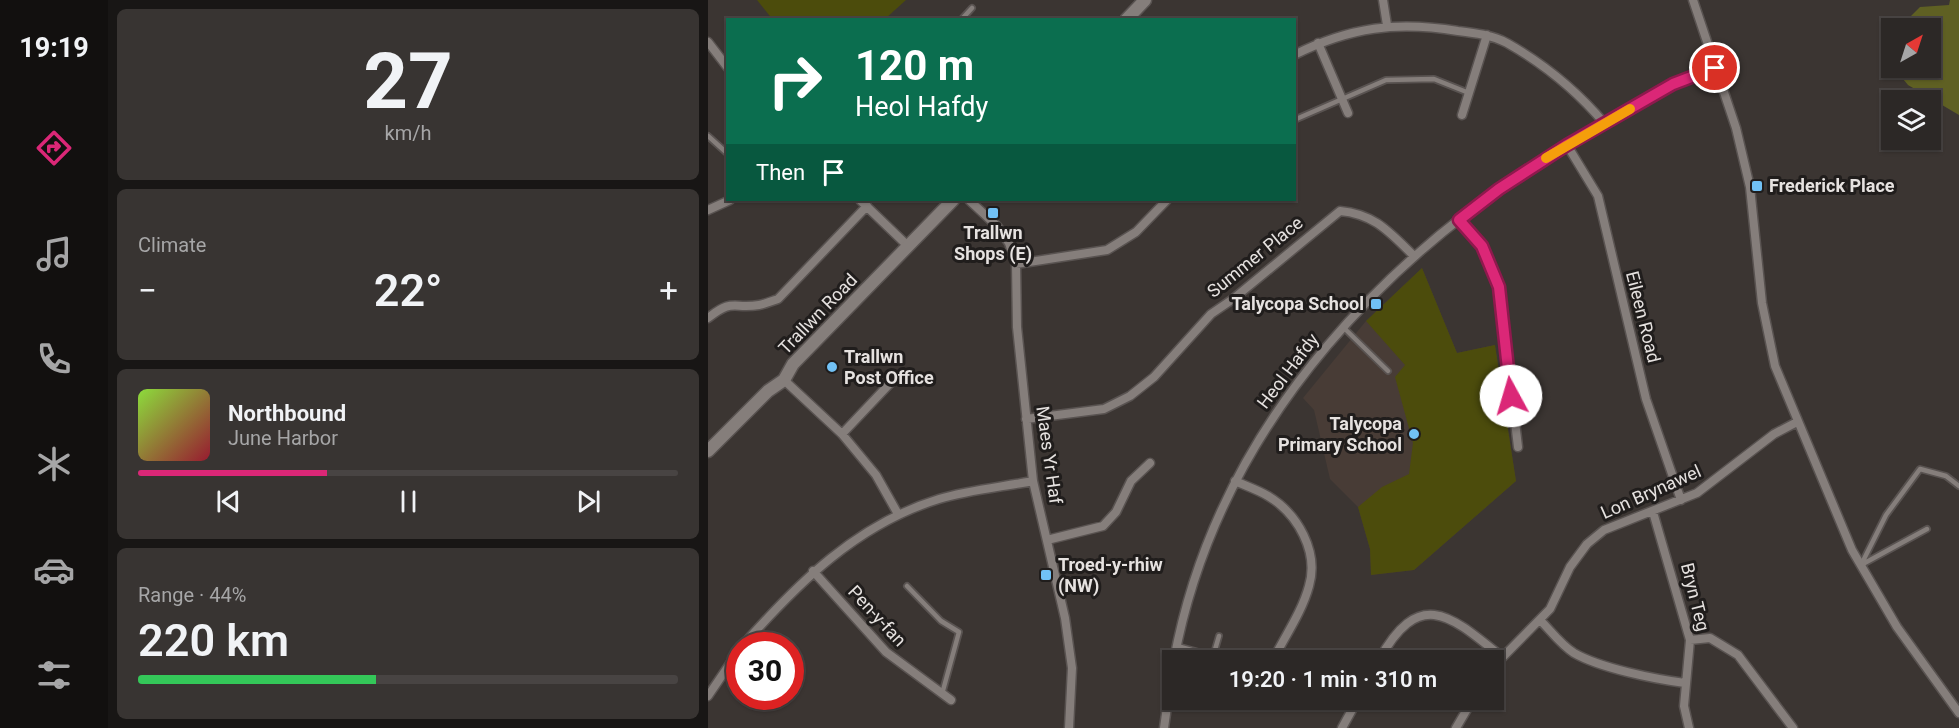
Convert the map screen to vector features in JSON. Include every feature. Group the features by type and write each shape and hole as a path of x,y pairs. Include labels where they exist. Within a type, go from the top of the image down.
{"street":[{"path":"1128,18 1145,0"},
{"path":"1383,0 1387,26"},
{"path":"1693,0 1736,128 1750,187 1768,335 1775,366 1797,422 1861,566 1897,627 1959,713"},
{"path":"1296,54 1318,43 1352,31 1387,26 1434,27 1487,35 1506,42 1581,96 1605,124"},
{"path":"1462,115 1487,35"},
{"path":"708,42 726,65"},
{"path":"1318,43 1348,113"},
{"name":"Heol Hafdy","path":"1175,650 1180,626 1210,542 1235,481 1252,448 1284,400 1343,327 1414,256 1499,189 1567,145 1673,84 1715,68"},
{"name":"Eileen Road","path":"1567,145 1598,196 1646,399 1681,500"},
{"path":"708,210 728,201"},
{"name":"Trallwn Road","path":"708,451 768,391 784,380 793,364 952,201"},
{"name":"Maes Yr Haf","path":"970,201 997,226 1009,243 1016,264 1017,327 1033,481 1065,618 1072,668 1069,728"},
{"path":"1016,264 1107,250 1136,232 1166,201"},
{"path":"708,318 722,307 733,303 758,305 778,299 863,203 909,247"},
{"name":"Summer Place","path":"1026,419 1104,409 1130,396 1154,377 1211,314 1340,211 1359,213 1378,223 1414,256"},
{"path":"1459,220 1482,246 1499,287 1518,447"},
{"path":"842,434 896,377"},
{"path":"784,380 842,434 876,475 898,514"},
{"name":"Lon Brynawel","path":"1504,655 1550,609 1570,567 1587,544 1604,530 1653,512 1707,487 1767,440 1797,422"},
{"path":"1047,540 1103,526 1116,512 1131,481 1150,463"},
{"path":"755,632 813,571 859,536 898,514 940,499 1033,481"},
{"path":"1235,481 1269,497 1285,510 1305,535 1311,551 1310,585 1277,650"},
{"name":"Bryn Teg","path":"1653,512 1690,640 1684,706 1689,728"},
{"name":"Pen-y-fan","path":"813,571 886,652 951,700"},
{"path":"1385,650 1405,626 1429,614 1445,615 1493,650"},
{"path":"1540,620 1563,644 1585,658 1656,679 1685,682"},
{"path":"1690,640 1710,638 1738,656 1793,728"},
{"path":"708,696 726,670"},
{"name":"Heol Hafdy","path":"1164,728 1166,710"},
{"path":"1342,728 1352,710"},
{"path":"1456,728 1467,710"}],"lane":[{"path":"963,18 972,8"},
{"path":"1296,119 1386,80 1434,80 1469,93"},
{"path":"708,136 726,152"},
{"path":"1343,327 1388,371"},
{"path":"1861,566 1886,515 1920,470 1946,476 1959,486"},
{"path":"1861,566 1927,529"},
{"path":"907,586 941,621 959,632 942,694"},
{"path":"1215,650 1219,636"},
{"path":"1176,646 1188,650"}],"shaded area":[{"path":"757,0 906,0 886,18 771,18"},
{"path":"1950,0 1959,0 1959,115 1941,104 1941,90 1916,90 1902,78 1941,78 1941,18 1909,18 1920,7 1949,5"},
{"name":"Talycopa Primary School","path":"1422,268 1457,353 1495,345 1516,481 1414,570 1371,575 1370,549 1358,507 1330,479 1314,410 1303,398 1366,321"},
{"name":"Talycopa Primary School","path":"1422,268 1457,353 1495,345 1516,481 1414,570 1371,575 1370,549 1358,507 1382,487 1409,474 1413,443 1395,377 1405,365 1366,321"}],"slow traffic":[{"path":"1546,158 1630,109"}],"place":[{"name":"Frederick Place","path":"1757,186"},
{"name":"Trallwn Shops (E)","path":"993,213"},
{"name":"Talycopa School","path":"1376,304"},
{"name":"Trallwn Post Office","path":"832,367"},
{"name":"Talycopa Primary School","path":"1414,434"},
{"name":"Troed-y-rhiw (NW)","path":"1046,575"}],"route":[{"path":"1511,396 1499,287 1482,246 1459,220 1499,189 1567,145 1673,84 1715,68"}]}
